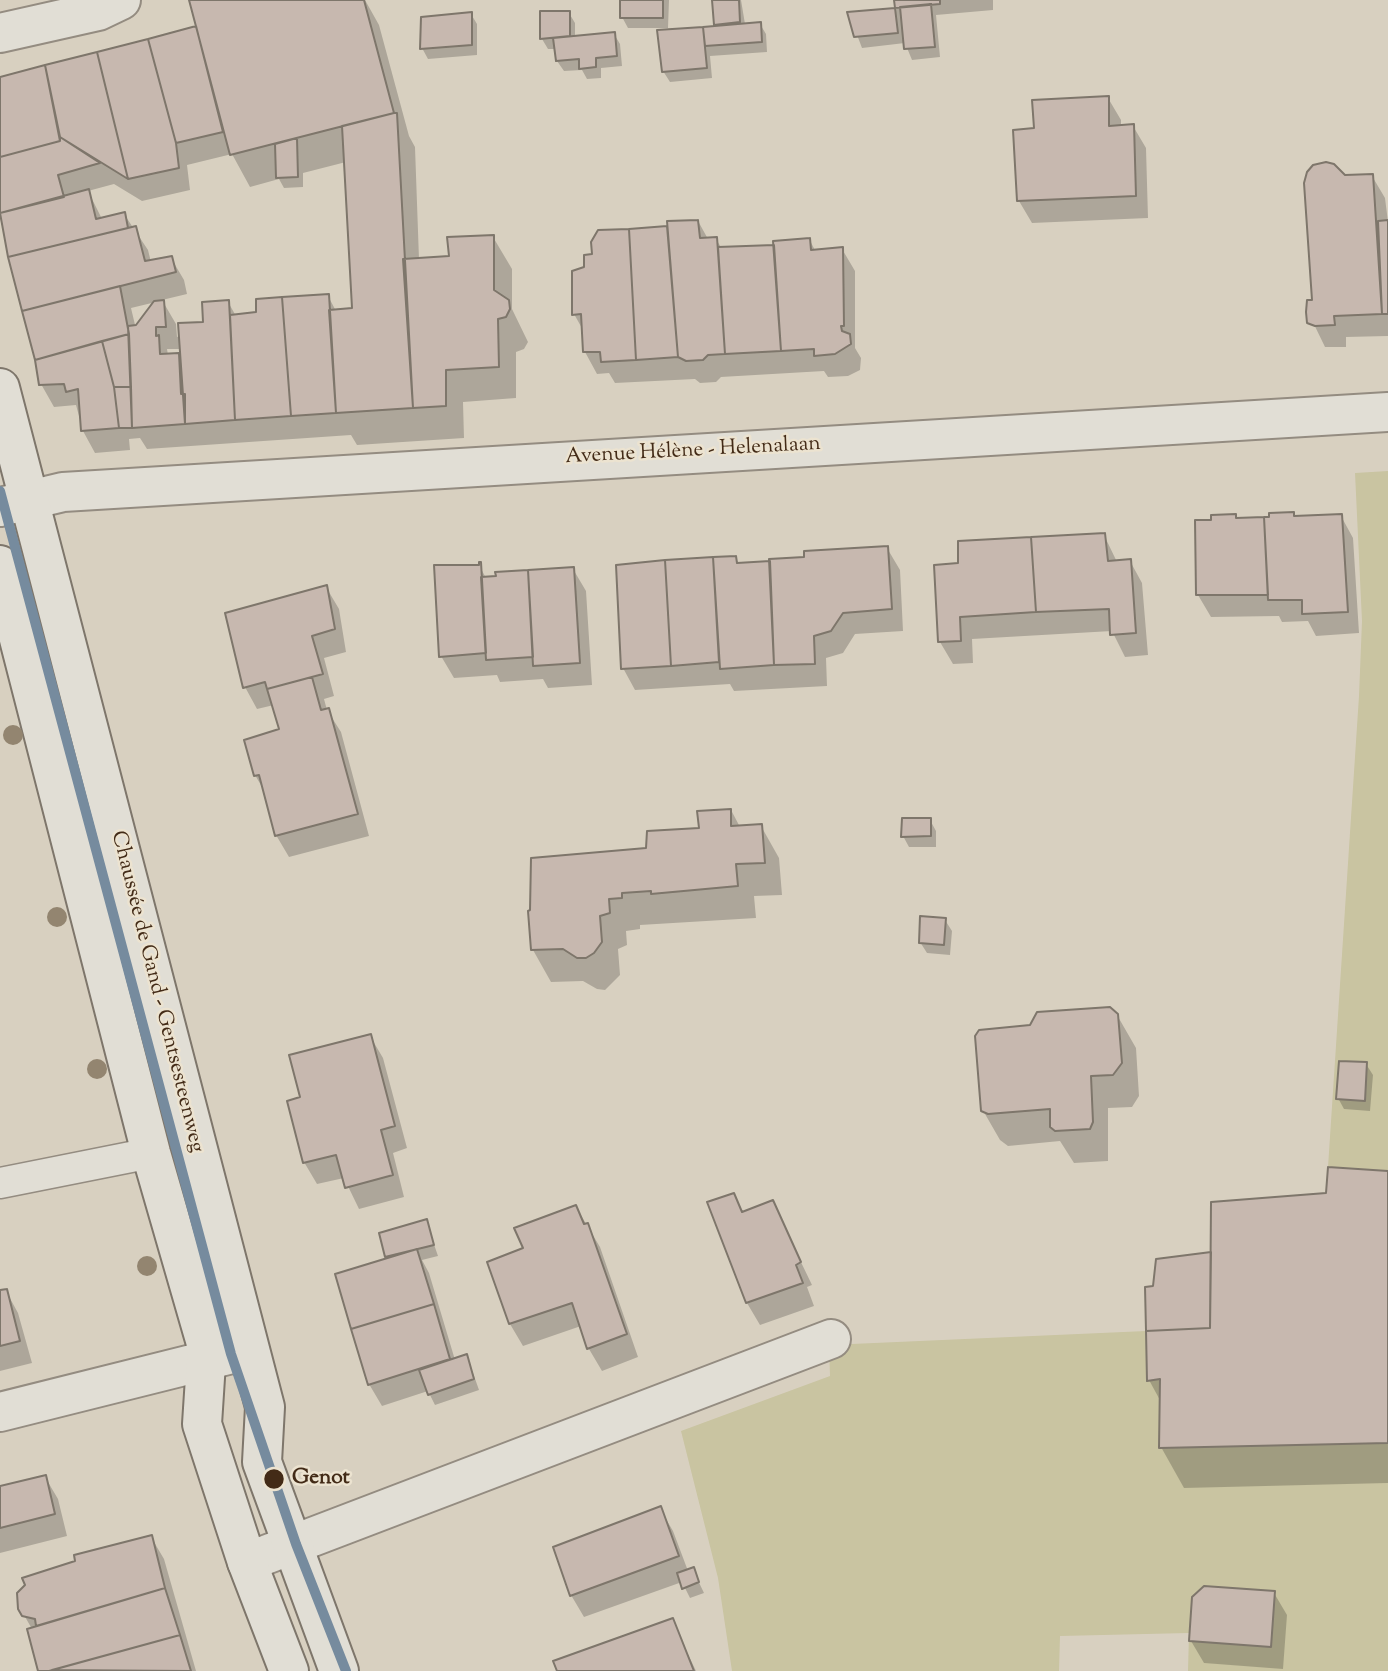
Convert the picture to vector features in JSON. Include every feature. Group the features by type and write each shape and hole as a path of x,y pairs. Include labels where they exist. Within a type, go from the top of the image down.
{"main road":[{"path":"0,33 98,12 121,0"},
{"name":"Chaussée de Gand - Gentsesteenweg","path":"0,388 14,503 265,1407 262,1462 339,1671"},
{"name":"Avenue Hélène - Helenalaan","path":"14,503 77,491 521,462 1388,412"},
{"name":"Chaussée de Gand - Gentsesteenweg","path":"0,565 151,1153 207,1347 202,1424 247,1562 289,1671"},
{"path":"247,1562 831,1339"},
{"path":"0,1412 248,1350"}],"lane":[{"path":"0,1183 102,1165 151,1153"}],"shaded area":[{"path":"1388,471 1388,1171 1328,1167 1362,621 1355,473"},
{"path":"1146,1331 1147,1380 1160,1379 1159,1448 1388,1443 1388,1671 1188,1671 1189,1633 1060,1636 1059,1671 732,1671 718,1578 681,1431 830,1376 829,1345"}],"building":[{"path":"189,0 364,0 394,113 230,155"},
{"path":"620,0 663,0 663,18 620,18"},
{"path":"712,0 739,0 740,22 714,25"},
{"path":"894,0 940,0 940,4 895,8"},
{"path":"931,4 935,47 904,49 900,7"},
{"path":"895,8 898,33 854,37 847,12"},
{"path":"540,11 570,11 570,36 540,39"},
{"path":"472,12 472,45 420,49 421,17"},
{"path":"761,22 762,42 705,46 703,27"},
{"path":"196,26 223,132 176,143 148,39"},
{"path":"703,27 707,68 662,72 657,30"},
{"path":"615,32 617,56 596,58 596,67 579,69 579,59 556,61 553,38"},
{"path":"148,39 176,143 179,168 128,179 97,52"},
{"path":"97,52 128,179 60,137 45,65"},
{"path":"45,65 60,141 0,157 0,77"},
{"path":"1109,96 1109,126 1134,124 1136,196 1017,201 1013,130 1034,128 1032,100"},
{"path":"397,113 413,408 336,413 329,310 352,308 342,126"},
{"path":"60,137 100,163 58,175 64,197 0,213 0,157 60,141"},
{"path":"297,138 298,177 276,178 275,144"},
{"path":"1326,162 1334,164 1345,175 1373,174 1382,314 1334,316 1335,325 1315,326 1307,323 1306,312 1307,300 1312,300 1304,183 1307,172 1313,165"},
{"path":"89,189 96,219 125,212 128,228 8,257 0,213"},
{"path":"698,220 700,238 717,237 725,354 686,361 678,357 667,221"},
{"path":"1388,220 1388,314 1382,314 1378,221"},
{"path":"136,226 145,261 172,256 176,272 22,311 8,257"},
{"path":"667,226 678,357 636,360 629,229"},
{"path":"629,229 636,360 601,362 600,352 583,352 581,314 572,315 572,271 584,267 584,255 592,254 591,242 598,230"},
{"path":"494,235 494,290 509,300 510,309 506,317 498,319 499,367 446,370 446,406 413,408 403,259 449,256 447,237"},
{"path":"810,238 811,250 843,247 844,326 841,326 842,331 850,334 851,344 835,354 814,356 814,349 781,351 773,241"},
{"path":"774,245 781,351 725,354 718,247"},
{"path":"120,286 129,334 35,360 22,311"},
{"path":"329,294 336,413 291,416 282,297"},
{"path":"282,297 291,416 235,420 230,315 256,312 256,299"},
{"path":"164,300 166,327 156,327 156,336 159,335 160,354 179,353 181,394 185,394 185,424 132,428 128,326 136,325 154,301"},
{"path":"229,300 235,420 185,424 178,323 203,322 202,302"},
{"path":"129,334 131,387 114,387 102,341"},
{"path":"102,341 114,387 119,428 81,431 78,389 66,392 64,384 39,385 35,360"},
{"path":"114,387 131,387 132,428 119,428"},
{"path":"1294,512 1294,516 1342,514 1348,612 1302,614 1302,600 1268,600 1264,517 1269,517 1269,513"},
{"path":"1236,514 1236,518 1264,517 1268,595 1196,595 1195,520 1211,520 1211,515"},
{"path":"1105,533 1108,561 1131,559 1136,633 1110,635 1109,609 1036,612 1031,537"},
{"path":"1031,537 1036,612 960,617 961,641 938,642 934,565 958,563 958,541"},
{"path":"888,546 892,609 843,613 831,631 814,636 815,664 774,665 769,559 804,557 804,551"},
{"path":"736,556 737,563 770,561 774,665 720,669 713,557"},
{"path":"713,557 719,662 671,666 665,560"},
{"path":"665,560 671,666 621,669 616,565"},
{"path":"479,562 486,653 439,657 434,565 479,565"},
{"path":"574,567 580,663 533,666 528,570"},
{"path":"528,570 533,657 486,660 481,577 496,576 495,572"},
{"path":"327,585 335,629 312,636 323,674 267,689 265,682 243,688 225,613"},
{"path":"312,677 321,710 329,708 358,814 275,836 259,775 254,776 244,740 279,729 267,689"},
{"path":"731,809 731,826 762,824 765,863 736,864 738,886 651,894 651,891 622,893 622,898 609,899 610,913 600,916 602,942 594,953 586,958 577,958 563,949 531,950 528,911 531,858 646,848 647,831 699,828 697,811"},
{"path":"902,818 931,818 931,836 901,837"},
{"path":"920,916 946,918 944,945 919,943"},
{"path":"1110,1007 1118,1014 1122,1063 1113,1075 1091,1076 1093,1122 1090,1129 1055,1131 1050,1127 1050,1109 988,1114 981,1111 975,1036 979,1030 1030,1025 1037,1012"},
{"path":"371,1034 395,1126 381,1130 393,1175 345,1188 336,1155 303,1163 287,1101 300,1097 289,1055"},
{"path":"1339,1061 1367,1062 1365,1101 1336,1099"},
{"path":"1328,1167 1388,1171 1388,1443 1159,1448 1160,1379 1147,1381 1146,1331 1210,1328 1211,1202 1326,1193"},
{"path":"734,1193 742,1212 773,1200 801,1262 796,1265 803,1283 746,1303 707,1202"},
{"path":"576,1205 584,1224 588,1223 627,1334 587,1349 572,1303 509,1324 487,1262 523,1248 514,1228"},
{"path":"427,1219 434,1245 385,1257 379,1233"},
{"path":"417,1249 434,1304 351,1329 335,1274"},
{"path":"1211,1252 1210,1328 1146,1331 1145,1287 1153,1286 1156,1259"},
{"path":"7,1289 20,1341 0,1346 0,1290"},
{"path":"434,1304 450,1359 368,1385 351,1329"},
{"path":"467,1354 474,1379 428,1395 419,1370"},
{"path":"46,1475 55,1514 0,1528 0,1486"},
{"path":"661,1506 679,1556 570,1596 553,1547"},
{"path":"152,1535 165,1588 36,1626 35,1619 22,1616 18,1609 17,1593 25,1585 22,1578 75,1561 74,1555"},
{"path":"694,1567 699,1582 682,1589 677,1573"},
{"path":"1204,1586 1275,1591 1271,1647 1189,1641 1192,1597"},
{"path":"165,1588 180,1635 49,1671 38,1671 27,1629"},
{"path":"673,1618 694,1671 557,1671 553,1661"},
{"path":"180,1635 191,1671 52,1670"}],"transit line":[{"path":"0,491 231,1354 296,1544 346,1671"}],"place":[{"name":"Genot","path":"274,1479"}]}
